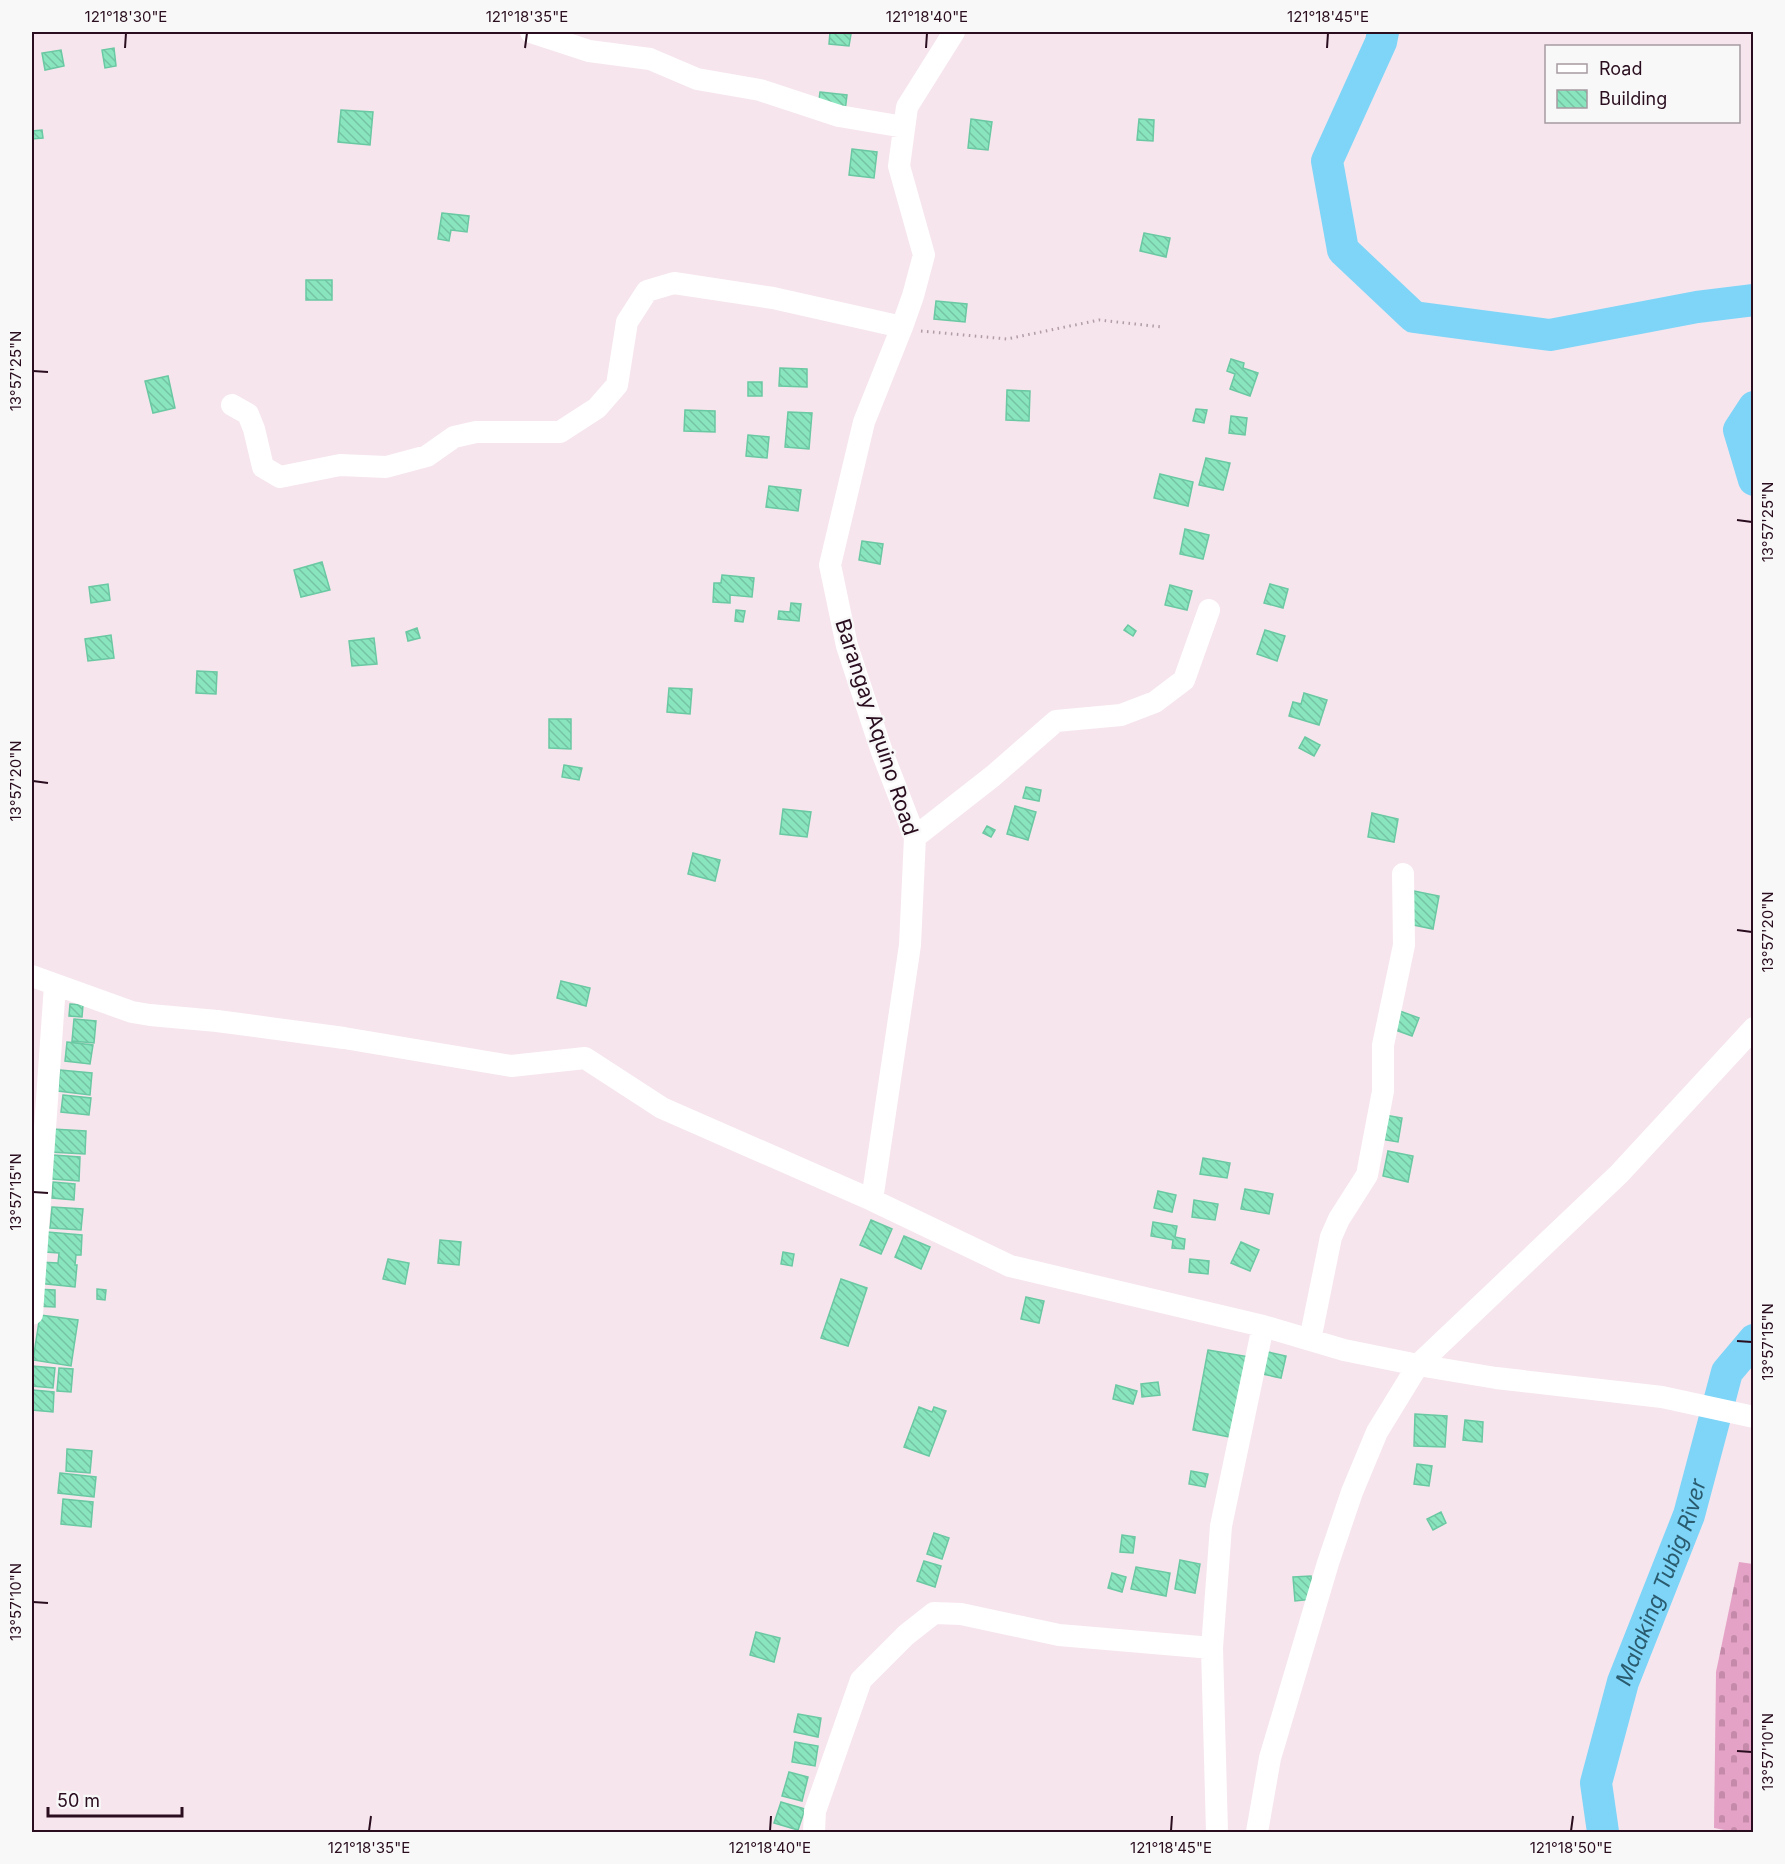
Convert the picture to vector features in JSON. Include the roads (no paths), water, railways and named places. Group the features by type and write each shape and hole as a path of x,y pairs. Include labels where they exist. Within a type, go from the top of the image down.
{"street":[{"path":"531,32 589,51 651,59 698,79 760,90 839,116 904,127"},
{"name":"Barangay Aquino Road","path":"872,1200 910,945 915,837 882,752 847,646 830,565 864,422 902,327 924,255 899,166 907,107 954,32"},
{"path":"232,405 248,414 263,467 280,477 340,465 386,466 427,456 454,437 476,432 560,432 597,408 617,385 627,322 647,291 674,283 773,298 902,327"},
{"path":"915,837 993,776 1056,721 1121,715 1155,702 1184,680 1209,610"},
{"path":"1310,1340 1331,1237 1339,1219 1367,1175 1383,1091 1383,1045 1404,945 1403,874"},
{"path":"32,976 132,1012 344,1038 511,1066 585,1058 662,1108 872,1200 1010,1266 1263,1326 1344,1350 1496,1378 1662,1397 1754,1417"},
{"path":"32,1314 55,985"},
{"path":"1257,1833 1270,1758 1328,1563 1352,1492 1377,1432 1418,1365 1619,1174 1754,1028"},
{"path":"1217,1833 1212,1648 1221,1526 1263,1326"},
{"path":"814,1833 815,1811 861,1680 906,1635 934,1613 961,1614 1059,1635 1212,1648"}],"waterway":[{"path":"1383,32 1381,42 1327,161 1343,250 1414,317 1550,335 1697,307 1754,300"},
{"path":"1754,407 1739,430 1754,480"},
{"name":"Malaking Tubig River","path":"1603,1832 1596,1783 1623,1682 1689,1515 1727,1372 1754,1340"}]}
